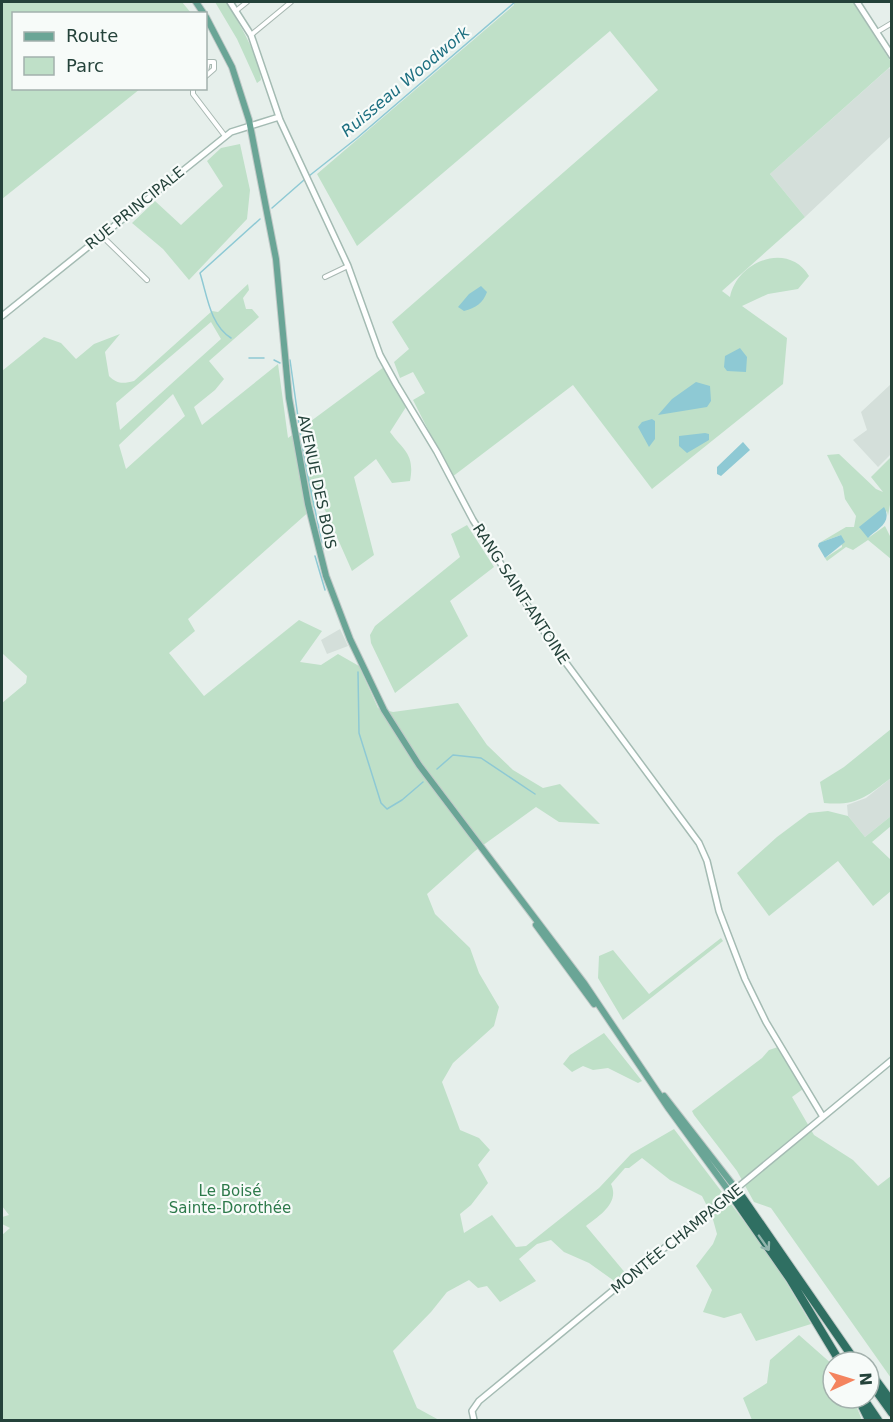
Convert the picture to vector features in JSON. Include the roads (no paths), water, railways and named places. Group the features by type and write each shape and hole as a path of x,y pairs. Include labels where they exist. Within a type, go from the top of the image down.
{"highway":[{"path":"734,1192 853,1350"},
{"path":"734,1192 833,1350"},
{"path":"821,1310 848,1350"},
{"path":"881,1388 891,1402"},
{"path":"881,1398 891,1413"}],"main road":[{"name":"AVENUE DES BOIS","path":"207,19 232,67 250,124 276,259 292,421 312,524 331,590 350,639 391,721 419,765 525,907 559,960 614,1029 734,1192"}],"street":[{"name":"RANG SAINT-ANTOINE","path":"230,2 251,34 279,117 348,266 380,355 473,520 552,644 699,843 719,911 745,979 766,1022 823,1117"},
{"path":"237,10 247,2"},
{"path":"251,34 291,2"},
{"path":"857,2 891,56"},
{"path":"877,33 891,23"},
{"path":"207,66 208,62 214,62 214,69 207,75"},
{"path":"193,90 193,94 225,136"},
{"name":"RUE PRINCIPALE","path":"2,316 225,136 250,124 279,117"},
{"path":"101,235 147,280"},
{"path":"325,277 348,266"},
{"name":"MONTÉE CHAMPAGNE","path":"474,1420 472,1410 479,1401 891,1060"}],"water":[{"path":"481,286 487,292 479,304 464,311 458,307 469,294"},
{"path":"740,348 747,357 746,372 727,371 724,367 725,356"},
{"path":"696,382 710,386 711,401 707,407 658,415 672,399"},
{"path":"652,419 655,421 655,439 649,447 638,427 642,422"},
{"path":"709,434 709,440 687,453 679,446 679,436"},
{"path":"743,442 750,450 721,476 717,474 717,467"},
{"path":"884,507 887,517 885,521 868,538 859,527"},
{"path":"841,535 845,542 825,558 818,546 819,543"}],"waterway":[{"name":"Ruisseau Woodwork","path":"309,176 357,138 515,2"},
{"name":"Ruisseau Woodwork","path":"272,208 304,180"},
{"name":"Ruisseau Woodwork","path":"231,338 214,318 200,273 260,219"},
{"name":"Ruisseau Woodwork","path":"249,358 264,358"},
{"name":"Ruisseau Woodwork","path":"274,360 280,363"},
{"name":"Ruisseau Woodwork","path":"290,360 303,453 322,543"},
{"name":"Ruisseau Woodwork","path":"315,556 325,590"},
{"name":"Ruisseau Woodwork","path":"358,672 359,733 381,803 387,809 402,800 423,782"},
{"name":"Ruisseau Woodwork","path":"437,769 453,755 481,758 535,794"}],"park label":[{"name":"Le Boisé Sainte-Dorothée","path":"230,1200"}]}
